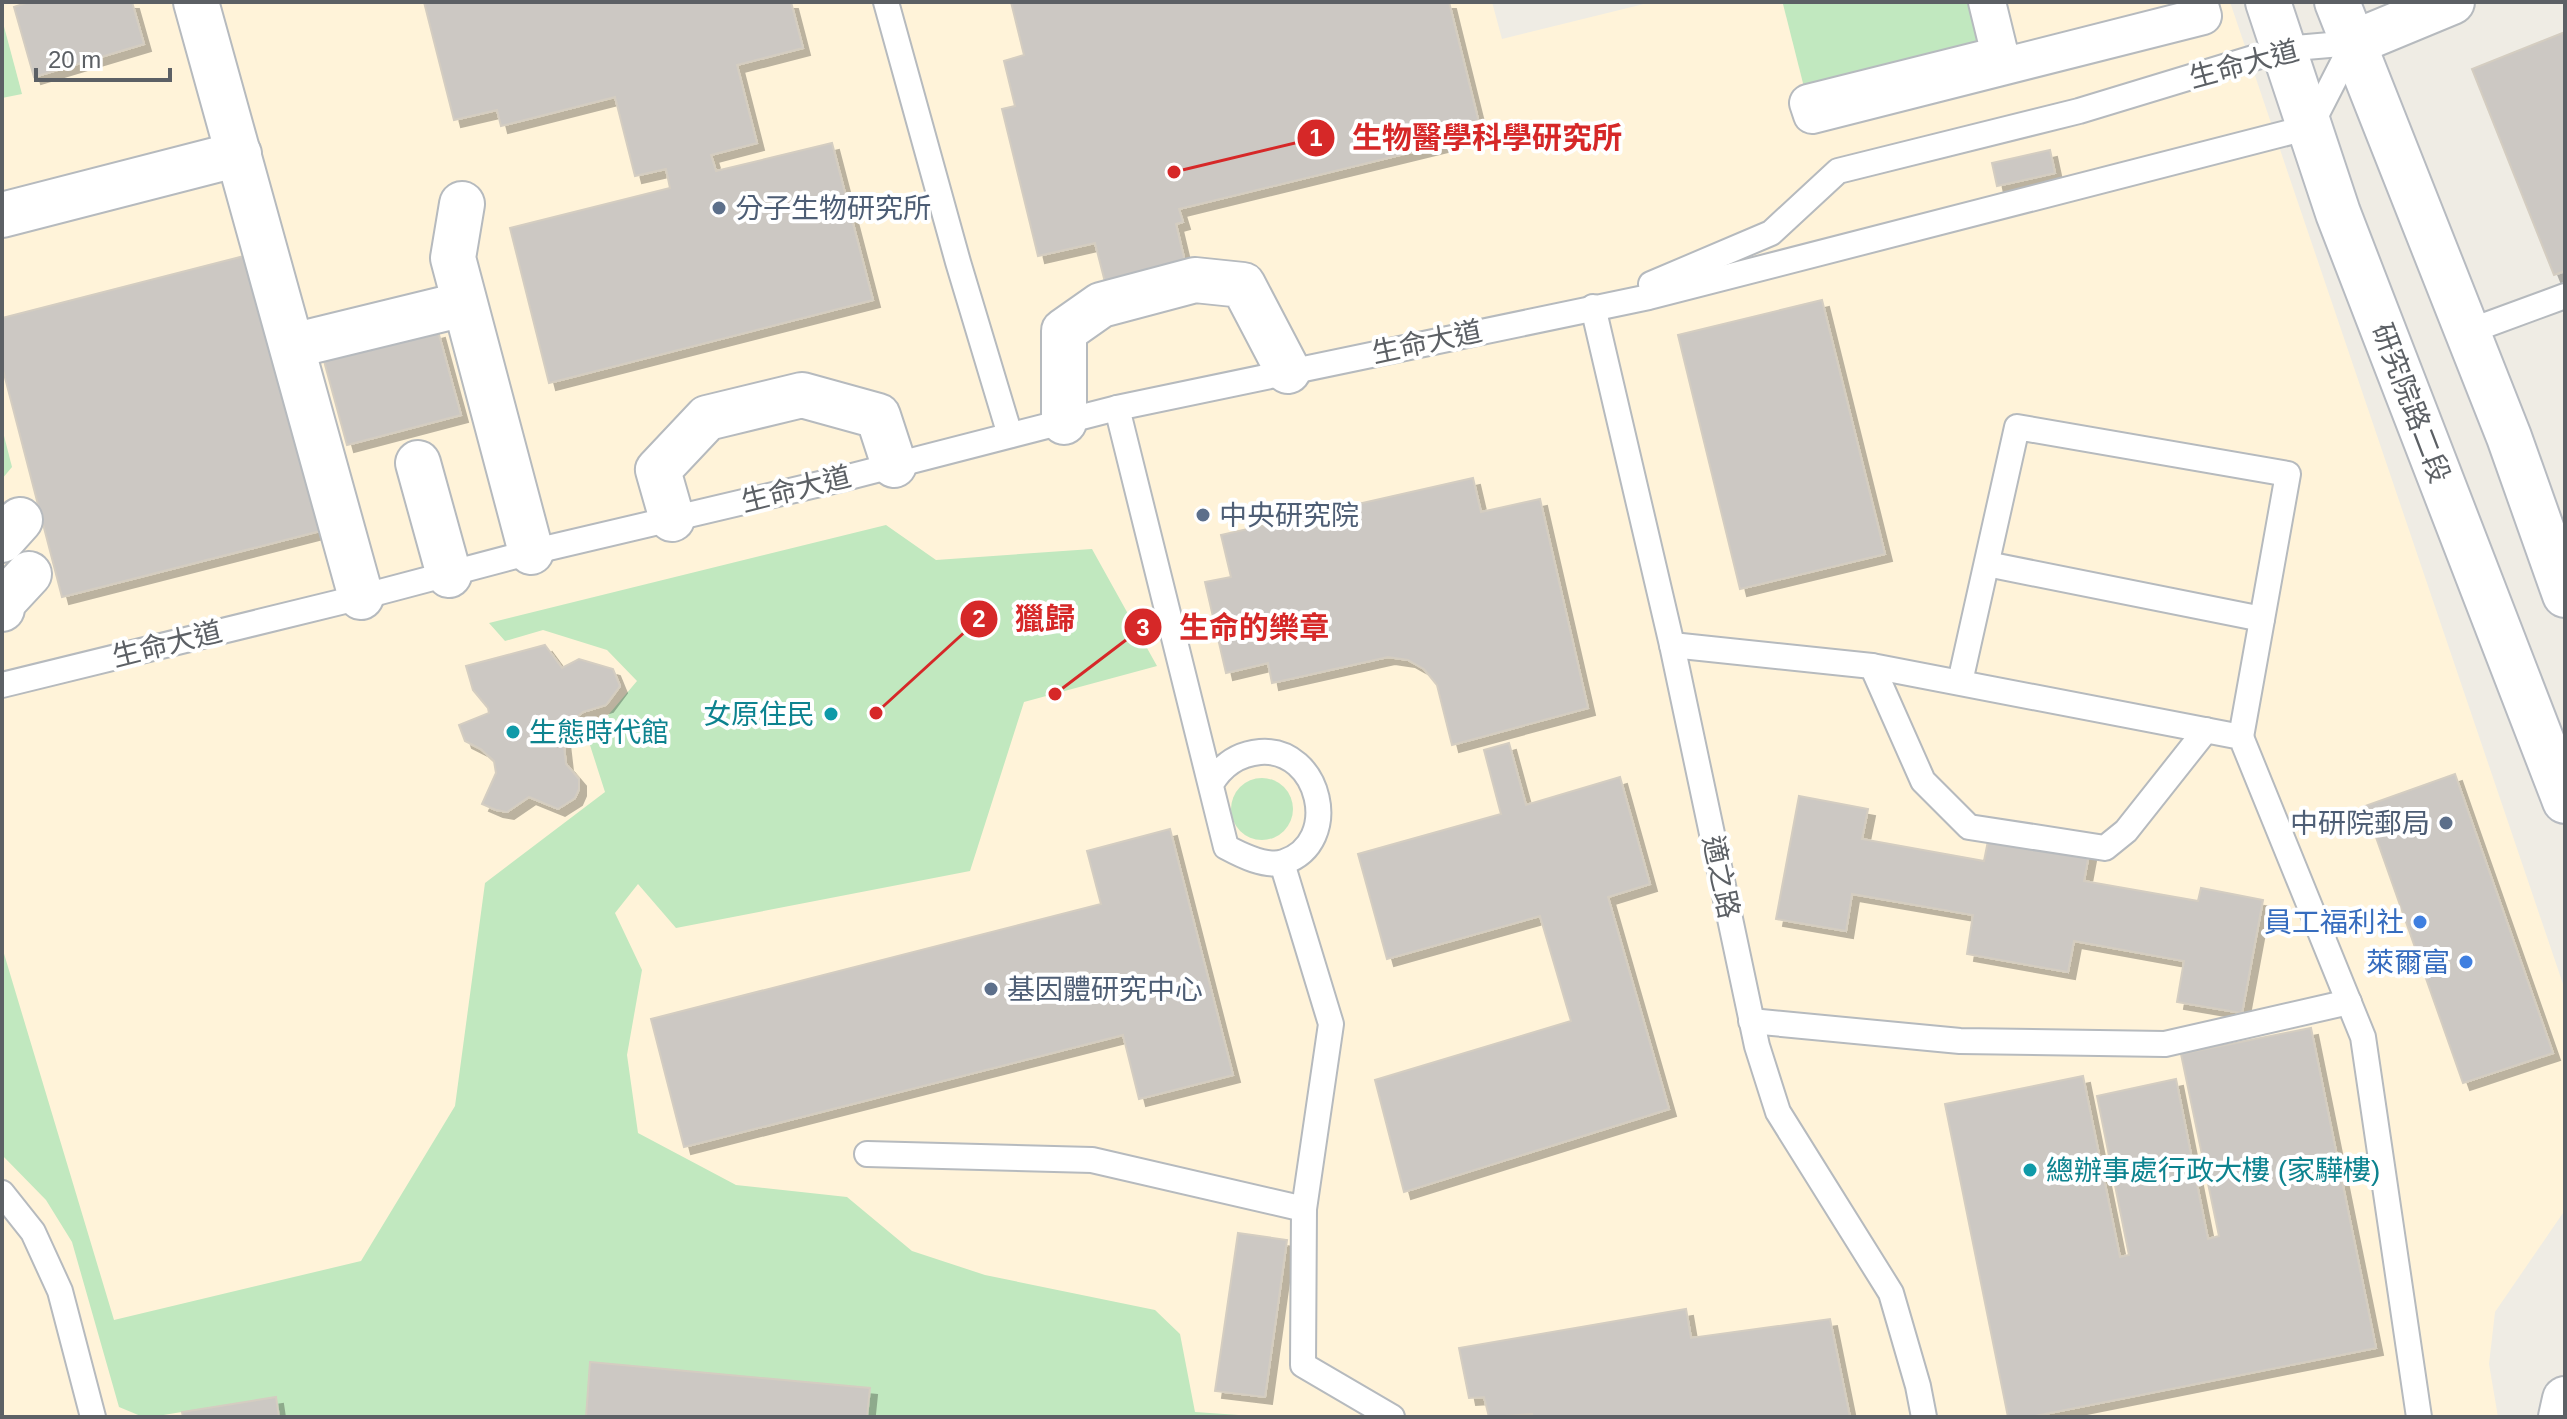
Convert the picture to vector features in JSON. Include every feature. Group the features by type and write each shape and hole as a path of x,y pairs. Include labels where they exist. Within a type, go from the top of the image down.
{"street":[{"path":"196,2 361,597"},
{"path":"1987,2 2000,55 1808,103 1812,115 2203,16 2199,2"},
{"name":"研究院路二段","path":"2268,2 2338,213 2565,801"},
{"path":"2337,2 2509,437 2565,595"},
{"path":"2353,43 2452,2"},
{"path":"2,215 239,154"},
{"path":"462,204 453,258 531,552"},
{"path":"1064,422 1064,331 1101,305 1195,280 1243,285 1288,371"},
{"path":"292,346 464,304"},
{"path":"672,519 658,470 707,418 789,398 802,395 878,416 894,465"},
{"path":"418,463 449,575"},
{"path":"2,609 3,602 29,574"}],"lane":[{"path":"886,2 1010,435"},
{"name":"生命大道","path":"1593,307 1771,233 1838,171 2079,111 2283,49 2353,43"},
{"name":"生命大道","path":"2,685 1117,408 1649,297 2310,127 2353,43"},
{"path":"2467,332 2565,296"},
{"name":"適之路","path":"1593,307 1672,645 1751,1021 1778,1112 1891,1293 1924,1417"},
{"path":"1117,408 1226,847 1244,857 1282,863 1299,853 1311,839 1318,822 1319,803 1313,784 1303,768 1287,757 1268,752 1249,753 1231,760 1217,772 1211,784"},
{"path":"1960,682 2017,427 2288,474 2241,737 2363,1037 2419,1417"},
{"path":"1987,564 2262,619"},
{"path":"1672,645 1872,666 2241,737"},
{"path":"1872,666 1923,781 1969,827 2105,848 2126,831 2206,730"},
{"path":"1282,863 1331,1024 1304,1209 1303,1365 1392,1417"},
{"path":"1751,1021 1960,1041 2165,1044 2349,1002"},
{"path":"867,1154 1092,1160 1304,1209"},
{"path":"2,1193 33,1232 60,1291 93,1417"}],"shaded area":[{"name":"中央研究院","path":"2,2 1492,2 1502,39 1652,2 2230,2 2565,990 2565,1210 2495,1312 2489,1364 2498,1417 2,1417"}],"green space":[{"path":"1987,2 2000,55 1808,103 1783,4"},
{"path":"2,19 22,94 2,98"},
{"path":"2,428 12,467 2,479"},
{"path":"886,525 936,560 1092,549 1157,666 1024,702 970,871 676,928 638,884 615,913 642,970 627,1055 638,1133 736,1185 847,1197 912,1251 985,1275 1155,1310 1180,1334 1195,1412 1268,1417 279,1417 275,1397 151,1417 119,1407 72,1242 46,1200 2,1155 2,947 114,1320 361,1261 455,1106 485,883 605,792 588,739 637,681 607,650 543,630 505,641 489,623"},
{"path":"1262,778 1284,787 1293,809 1284,831 1262,840 1240,831 1231,809 1240,787"}],"building":[{"path":"29,2 132,2 144,44 34,77 14,7"},
{"name":"分子生物研究所","path":"424,2 791,2 803,48 737,65 757,143 711,155 716,171 832,143 873,300 549,383 510,228 670,188 666,169 635,176 615,97 501,126 497,110 454,120"},
{"path":"1011,2 1449,2 1482,135 1179,209 1183,222 1176,224 1186,266 1106,286 1095,243 1038,256 1002,109 1015,106 1004,61 1024,55"},
{"path":"2565,32 2565,271 2554,275 2472,69"},
{"path":"2050,150 2055,173 1997,186 1992,163"},
{"path":"248,255 320,531 62,597 2,366 2,318"},
{"path":"1822,300 1885,554 1740,589 1678,335"},
{"path":"438,331 461,415 347,445 324,361"},
{"path":"1473,478 1481,512 1540,499 1588,708 1452,745 1437,685 1424,669 1408,660 1388,657 1272,683 1268,663 1226,673 1205,582 1231,577 1221,535"},
{"name":"生態時代館","path":"545,645 562,668 579,659 613,669 620,686 606,705 583,712 566,726 563,738 566,764 579,779 575,798 558,809 529,797 507,812 496,810 482,804 496,773 494,761 481,749 465,741 459,725 489,713 473,690 466,666"},
{"path":"1509,743 1526,805 1620,777 1650,884 1608,897 1669,1109 1404,1192 1375,1080 1571,1021 1540,916 1387,959 1358,854 1501,814 1484,750"},
{"path":"2455,774 2553,1053 2463,1083 2365,806"},
{"path":"1799,796 1868,809 1862,839 1984,861 1989,836 2089,854 2084,881 2198,901 2201,888 2263,900 2242,1013 2177,1002 2184,961 2074,941 2068,972 1967,954 1973,915 1852,894 1846,931 1776,919"},
{"name":"基因體研究中心","path":"1170,829 1233,1075 1139,1099 1123,1035 684,1147 651,1019 1101,904 1087,851"},
{"name":"總辦事處行政大樓 (家驊樓)","path":"2311,1028 2376,1348 2030,1417 2008,1417 1945,1104 2083,1076 2120,1257 2129,1255 2097,1096 2176,1079 2208,1239 2219,1236 2181,1054"},
{"path":"1238,1233 1287,1240 1265,1397 1215,1391"},
{"path":"1686,1309 1691,1338 1830,1319 1850,1417 1533,1417 1532,1414 1489,1417 1484,1397 1469,1398 1459,1348"},
{"path":"590,1362 870,1388 867,1417 586,1417"},
{"path":"276,1397 279,1417 183,1417 182,1412"}],"place":[{"name":"生物醫學科學研究所","path":"1174,172"},
{"name":"分子生物研究所","path":"719,208"},
{"name":"中央研究院","path":"1203,515"},
{"name":"生命的樂章","path":"1055,694"},
{"name":"獵歸","path":"876,713"},
{"name":"女原住民","path":"831,714"},
{"name":"生態時代館","path":"513,732"},
{"name":"中研院郵局","path":"2446,823"},
{"name":"員工福利社","path":"2420,922"},
{"name":"萊爾富","path":"2466,962"},
{"name":"基因體研究中心","path":"991,989"},
{"name":"總辦事處行政大樓 (家驊樓)","path":"2030,1170"}]}
